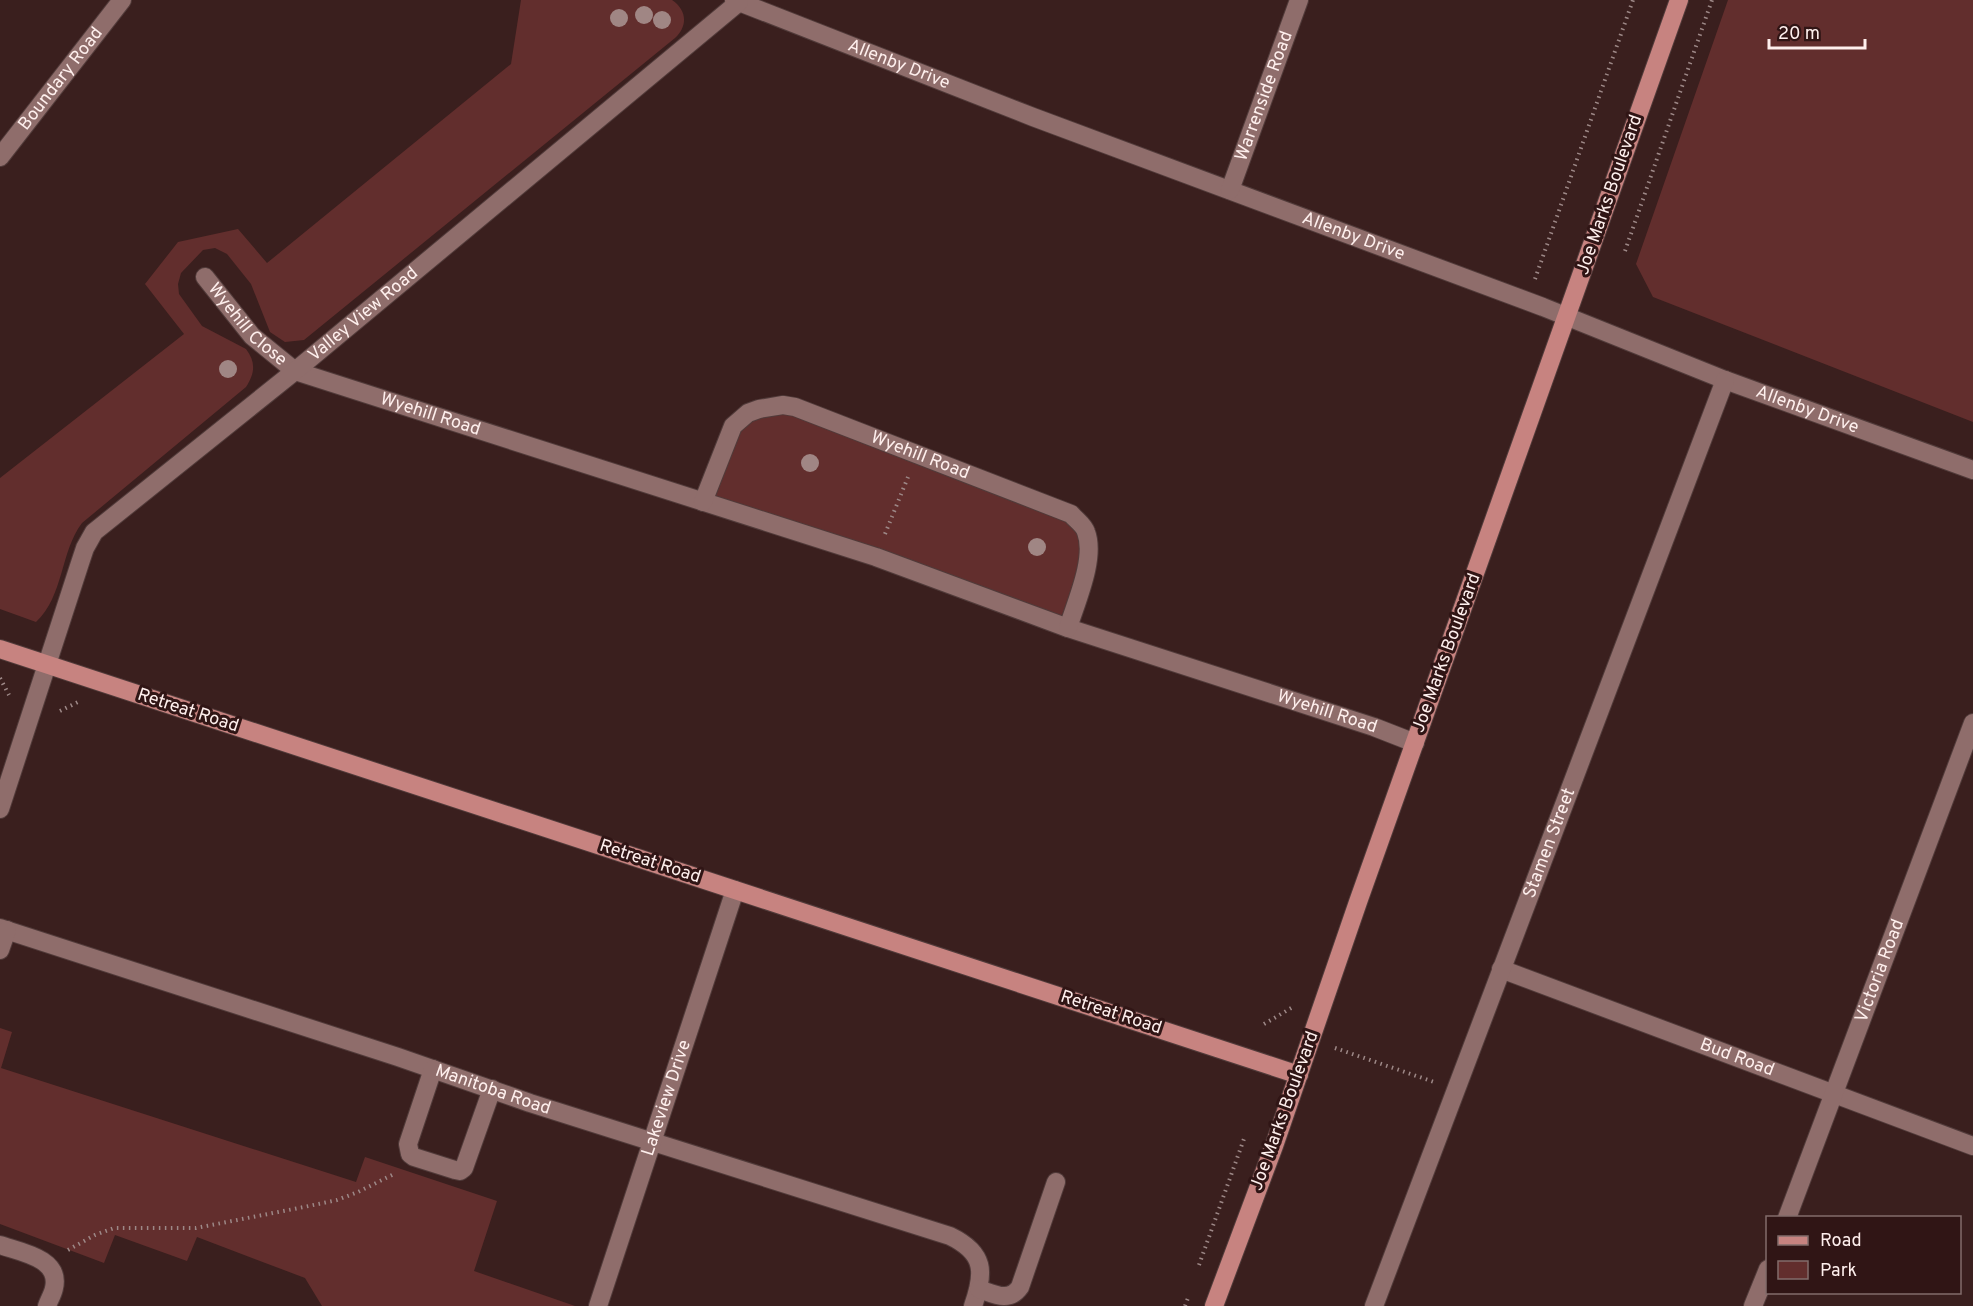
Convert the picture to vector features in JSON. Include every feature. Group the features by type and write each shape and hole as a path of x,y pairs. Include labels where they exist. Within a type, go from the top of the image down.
{"main road":[{"name":"Joe Marks Boulevard","path":"1215,1306 1299,1075 1679,0"},
{"name":"Retreat Road","path":"0,649 1299,1075"}],"street":[{"name":"Boundary Road","path":"0,157 122,0"},
{"name":"Warrenside Road","path":"1230,190 1299,0"},
{"name":"Allenby Drive","path":"736,1 1033,117 1567,316 1725,380 1973,470"},
{"name":"Valley View Road","path":"0,809 85,548 94,532 295,371 736,1"},
{"name":"Wyehill Close","path":"205,277 252,336 295,371"},
{"name":"Wyehill Road","path":"295,371 876,557 1068,628 1415,743"},
{"name":"Stamen Street","path":"1374,1306 1725,380"},
{"name":"Wyehill Road","path":"703,502 733,426 748,413 766,407 790,405 1065,511 1083,526 1089,543 1088,562 1068,628"},
{"name":"Victoria Road","path":"1788,1216 1973,723"},
{"name":"Lakeview Drive","path":"598,1306 735,890"},
{"name":"Manitoba Road","path":"3,929 433,1069 530,1103 950,1236 969,1247 978,1260 981,1281 976,1298"},
{"path":"0,950 3,929"},
{"name":"Bud Road","path":"1501,969 1973,1146"},
{"path":"433,1069 408,1144 410,1154 414,1157 454,1170 459,1171 464,1168 492,1089"},
{"path":"976,1298 1009,1297 1015,1294 1020,1287 1056,1182"},
{"path":"0,1245 46,1263 53,1271 54,1288 47,1306"},
{"path":"1753,1306 1766,1272"}],"path":[{"path":"1534,282 1634,0"},
{"path":"1625,251 1712,0"},
{"path":"876,557 918,454"},
{"path":"1335,1048 1456,1089"},
{"path":"1196,1274 1245,1136"},
{"path":"46,1263 95,1235 114,1228 196,1228 337,1200 390,1177 414,1157"},
{"path":"1185,1306 1189,1295"}],"green space":[{"path":"521,0 672,0 681,8 684,23 675,38 304,340 285,342 270,332 251,284 227,254 215,248 203,250 181,273 178,284 179,294 202,326 246,349 253,363 253,372 249,382 246,387 82,523 69,547 52,600 36,622 0,609 0,478 184,334 145,284 178,242 238,229 267,263 511,64"},
{"path":"1728,0 1973,0 1973,422 1653,297 1636,264"},
{"path":"792,406 917,454 1091,533 1096,566 1076,626 706,499 734,428 759,412"},
{"path":"0,1028 12,1032 1,1068 356,1182 365,1157 497,1201 474,1271 575,1306 322,1306 305,1278 197,1237 187,1261 115,1235 104,1263 0,1224"}]}
